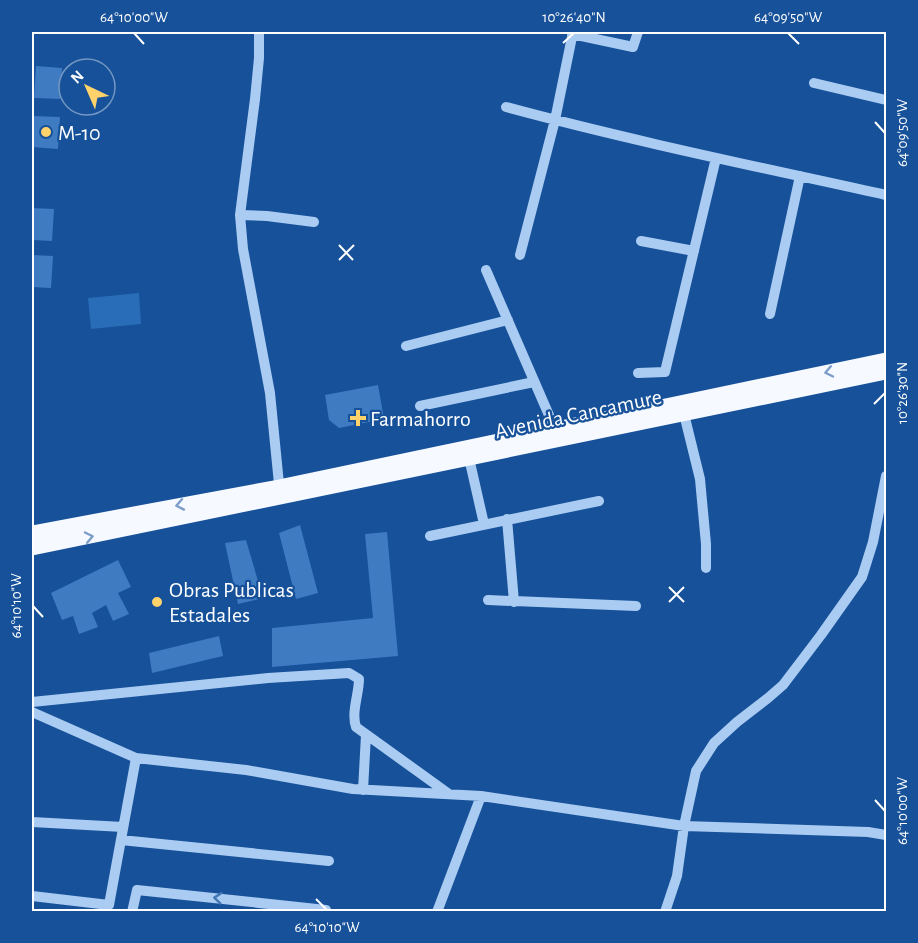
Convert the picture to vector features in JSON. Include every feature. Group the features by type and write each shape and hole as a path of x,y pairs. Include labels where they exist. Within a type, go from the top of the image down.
{"main road":[{"name":"Avenida Cancamure","path":"32,548 555,429 886,360"},
{"name":"Avenida Cancamure","path":"32,533 469,459 886,372"}],"street":[{"path":"259,32 255,99 240,215 243,249 270,393 280,492"},
{"path":"520,255 555,120 572,33 633,47 638,32"},
{"path":"814,83 886,100"},
{"path":"506,107 716,158 886,195"},
{"path":"638,373 665,372 716,158"},
{"path":"770,314 800,176"},
{"path":"240,215 314,222"},
{"path":"642,241 694,250"},
{"path":"486,270 555,429"},
{"path":"406,346 508,320"},
{"path":"420,406 534,382"},
{"path":"684,414 700,479 706,544 705,568"},
{"path":"469,459 484,524"},
{"path":"665,912 677,876 684,826 696,771 714,743 783,685 862,578 873,542 886,476"},
{"path":"430,536 599,501"},
{"path":"507,519 514,602"},
{"path":"488,600 636,606"},
{"path":"32,702 268,678 349,673 359,679 356,728 449,795"},
{"path":"32,712 136,758 246,770 363,790 481,796 684,826 868,832 886,835"},
{"path":"363,790 366,735"},
{"path":"32,896 109,905 136,758"},
{"path":"437,912 481,796"},
{"path":"32,822 123,827"},
{"path":"121,840 329,861"},
{"path":"132,912 137,890 326,910"},
{"path":"277,904 292,912"}],"shaded area":[{"path":"139,293 141,324 91,329 88,298"}],"building":[{"path":"36,66 57,68 57,99 34,98"},
{"name":"M-10","path":"33,116 60,117 58,149 32,147"},
{"path":"32,208 54,209 52,241 32,240"},
{"path":"32,255 53,256 51,288 32,287"},
{"name":"Farmahorro","path":"378,385 384,419 339,428 329,420 325,395"},
{"path":"300,525 318,593 296,599 279,533"},
{"path":"387,532 398,656 272,667 272,628 373,618 365,534"},
{"path":"246,540 263,598 238,604 225,543"},
{"path":"118,560 131,587 118,593 129,614 113,621 106,605 92,613 98,627 79,634 73,616 62,620 51,593"},
{"path":"219,636 223,656 152,673 149,653"}],"place":[{"name":"M-10","path":"46,132"},
{"name":"Farmahorro","path":"358,418"},
{"name":"Obras Publicas Estadales","path":"157,602"}]}
